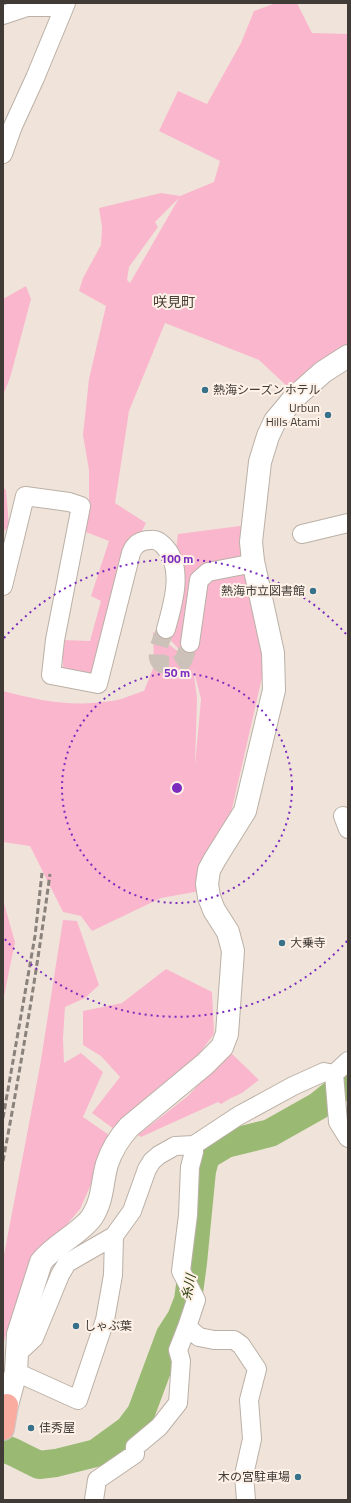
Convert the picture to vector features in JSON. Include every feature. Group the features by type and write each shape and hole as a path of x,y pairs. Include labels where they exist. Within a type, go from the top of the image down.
{"main road":[{"path":"3,1429 4,1404"}],"street":[{"path":"3,15 25,5 65,5 35,78 13,126 3,154"},
{"path":"4,1404 17,1363 18,1334 42,1262 49,1252 91,1218 99,1204 107,1164 112,1150 120,1136 205,1064 222,1047 227,1034 232,947 228,932 214,910 209,897 207,884 210,870 215,859 245,811 274,690 273,653 251,542 260,462 268,436 275,422 296,397 323,372 348,356"},
{"path":"3,586 25,496 69,502 81,506 55,640 51,675 98,684 130,553 134,546 140,542 150,540 159,541 167,549 174,567 176,578 174,600 166,629"},
{"path":"302,534 348,523"},
{"path":"190,643 199,580 208,572 254,563"},
{"path":"348,1061 335,1086 338,1122 348,1138"},
{"path":"17,1363 34,1338 60,1275 67,1263 114,1236 132,1211 147,1169 152,1161 159,1155 175,1146 194,1145 238,1116 293,1086 324,1072 335,1086"},
{"path":"94,1500 97,1480 134,1454 135,1448 159,1426 178,1403 180,1361 178,1350 196,1300 181,1271 188,1215 190,1167 194,1152 194,1145"},
{"path":"17,1363 78,1400 105,1320 113,1275 114,1236"},
{"path":"187,1327 199,1337 214,1340 234,1340 241,1345 257,1369 249,1400 252,1439 244,1475 246,1500"}],"shaded area":[{"path":"276,3 297,3 312,33 348,34 348,345 339,349 289,388 259,360 165,323 129,411 115,503 146,523 142,531 93,687 63,671 63,640 90,641 101,601 91,596 109,541 86,532 89,502 89,470 83,435 89,379 106,306 79,291 83,278 101,245 102,227 99,208 161,193 180,196 214,182 220,161 159,131 178,91 207,104 241,43 254,11","holes":["179,198 130,283 127,280 129,267 158,227 155,222"]},
{"path":"26,286 31,299 10,378 3,395 3,299"},
{"path":"3,487 6,490 9,526 3,532"},
{"path":"240,526 247,533 255,589 263,673 232,809 200,891 161,898 92,931 81,916 63,912 30,846 3,842 3,691 30,698 57,702 97,703 123,698 144,691 154,666 153,632 189,660 160,629 172,578 178,534","holes":["193,668 201,699 195,766 197,698"]},
{"path":"3,900 15,942 4,996 3,996"},
{"path":"63,920 77,921 99,985 85,998 65,1007 63,1038 64,1063 81,1053 103,1072 83,1117 112,1137 80,1209 25,1274 3,1345 3,1260 40,1066"},
{"path":"166,969 212,992 214,1034 185,1073 114,1129 92,1113 120,1077 101,1056 83,1045 83,1011 122,1003"},
{"path":"231,1053 259,1080 242,1093 221,1104 218,1102 141,1137 138,1135 188,1096 214,1068"}],"waterway":[{"name":"糸川","path":"3,1448 39,1465 56,1463 96,1453 129,1429 141,1413 170,1335 181,1318 188,1300 202,1171 206,1156 226,1144 270,1133 318,1106 348,1082"}],"tunnel":[{"path":"166,629 158,648 158,660 162,664 168,666 177,665 183,661 190,643"}],"railway":[{"path":"3,1118 35,936 42,873"},
{"path":"3,1161 40,946 50,874"}],"place":[{"name":"熱海シーズンホテル","path":"205,390"},
{"name":"Urbun Hills Atami","path":"328,415"},
{"name":"熱海市立図書館","path":"313,591"},
{"name":"大乗寺","path":"282,943"},
{"name":"しゃぶ葉","path":"76,1326"},
{"name":"佳秀屋","path":"31,1428"},
{"name":"木の宮駐車場","path":"298,1477"}],"district":[{"name":"咲見町","path":"174,302"}]}
